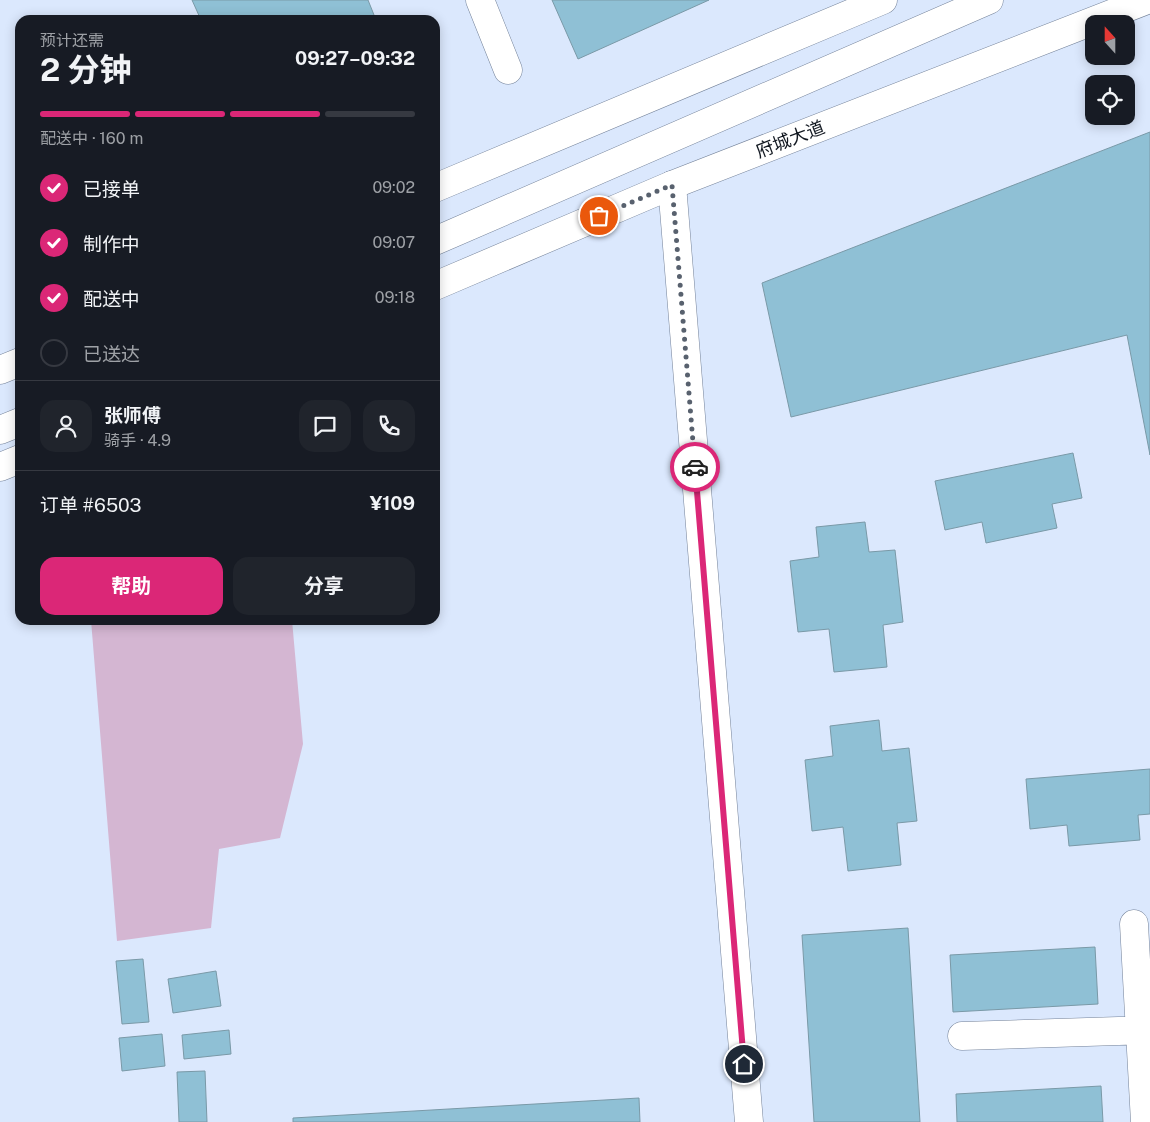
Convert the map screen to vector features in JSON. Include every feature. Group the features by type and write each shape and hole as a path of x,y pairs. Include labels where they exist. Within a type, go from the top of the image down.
{"street":[{"path":"480,0 508,70"},
{"path":"440,186 883,0"},
{"path":"440,239 989,0"},
{"name":"府城大道","path":"440,284 672,185 1147,0"},
{"path":"672,185 749,1122"},
{"path":"0,370 15,364"},
{"path":"0,430 15,424"},
{"path":"0,467 15,461"},
{"path":"1134,924 1145,1030 1145,1122"},
{"path":"962,1036 1145,1030"}],"shaded area":[{"path":"91,625 292,625 303,744 280,838 219,849 211,928 117,941"}],"building":[{"path":"192,0 368,0 374,15 199,15"},
{"path":"552,0 709,0 578,59"},
{"path":"1150,132 1150,455 1127,335 791,417 762,283"},
{"path":"1073,453 1082,498 1052,504 1057,528 986,543 982,522 945,530 935,481"},
{"path":"865,522 869,552 895,550 903,622 883,625 887,667 834,672 829,629 798,632 790,561 819,557 816,527"},
{"path":"879,720 882,751 909,748 917,821 897,823 901,865 848,871 843,827 812,831 805,760 833,756 830,726"},
{"path":"1150,769 1150,814 1138,815 1140,840 1069,846 1067,825 1030,829 1026,779"},
{"path":"908,928 920,1122 814,1122 802,935"},
{"path":"1095,947 1098,1004 953,1012 950,955"},
{"path":"143,959 149,1022 122,1024 116,961"},
{"path":"216,971 221,1006 173,1013 168,979"},
{"path":"229,1030 231,1054 184,1059 182,1035"},
{"path":"162,1034 165,1066 122,1071 119,1038"},
{"path":"205,1071 207,1122 179,1122 177,1072"},
{"path":"1101,1086 1103,1122 957,1122 956,1094"},
{"path":"639,1098 640,1122 293,1122 293,1118"}],"way so far":[{"path":"599,216 672,185 695,467"}],"route":[{"path":"695,467 744,1064"}]}
